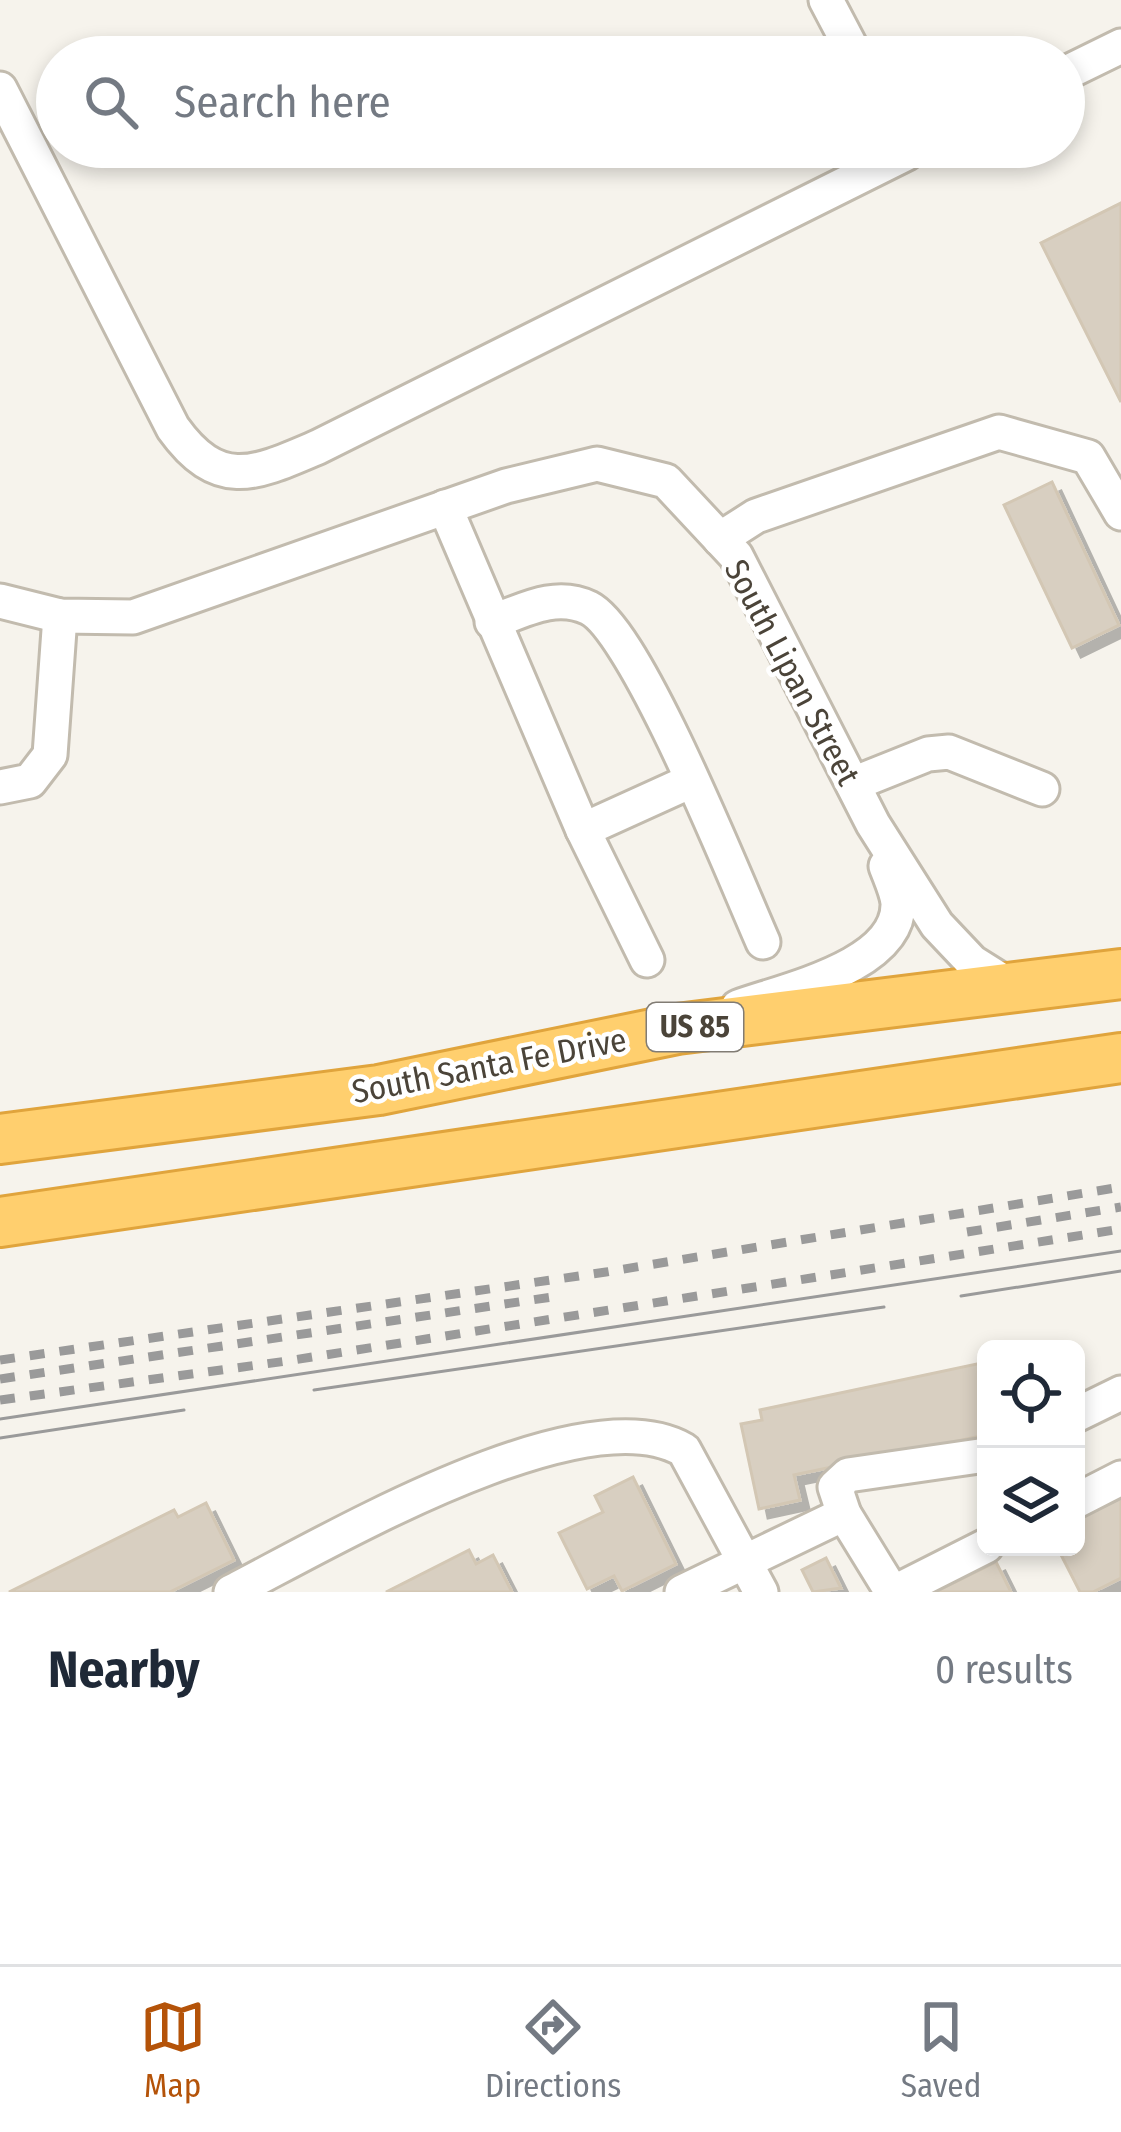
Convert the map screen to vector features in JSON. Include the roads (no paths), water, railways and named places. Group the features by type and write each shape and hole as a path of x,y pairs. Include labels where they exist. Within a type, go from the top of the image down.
{"highway":[{"name":"South Santa Fe Drive","path":"0,1138 379,1090 677,1029 1121,974"},
{"path":"0,1222 1121,1058"},
{"path":"0,1241 98,1207"}],"street":[{"path":"826,0 845,36"},
{"path":"1085,64 1121,46"},
{"path":"0,89 36,160"},
{"path":"40,168 173,428 192,454 228,473 261,471 318,446 872,168"},
{"path":"720,539 756,516 999,432 1088,457 1121,513"},
{"name":"South Lipan Street","path":"0,601 60,616 134,617 445,507 597,464 666,481 736,556 873,824 937,926 972,962 1015,989"},
{"path":"445,507 583,830 647,960"},
{"path":"492,622 554,600 573,602 606,620 691,781 763,942"},
{"path":"0,787 30,781 50,754 60,616"},
{"path":"853,784 928,754 949,752 1042,789"},
{"path":"583,830 691,781"},
{"name":"South Lipan Street","path":"677,1029 845,969 887,940 898,904 873,824"},
{"path":"1085,1411 1121,1393"},
{"path":"231,1592 452,1481 582,1441 665,1438 684,1450 761,1592"},
{"path":"977,1456 848,1475 835,1487 844,1514 894,1592 977,1550"},
{"path":"1085,1496 1121,1478"},
{"path":"682,1592 844,1514"}],"tram line":[{"path":"0,1419 1121,1251"},
{"path":"961,1296 1121,1271"},
{"path":"314,1390 884,1307"},
{"path":"0,1438 184,1410"}],"railway":[{"path":"0,1360 606,1272 1121,1187"},
{"path":"967,1232 1121,1207"},
{"path":"0,1400 287,1361 1121,1229"},
{"path":"0,1379 552,1297"}]}
